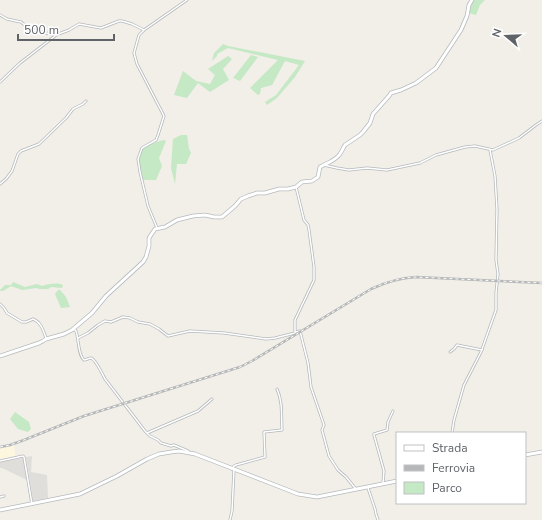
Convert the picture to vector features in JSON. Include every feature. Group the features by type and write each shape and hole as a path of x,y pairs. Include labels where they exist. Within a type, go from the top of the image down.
{"street":[{"path":"157,228 148,206 138,160 142,148 156,140 164,116 137,64 134,53 139,35 186,0"},
{"path":"0,356 44,342 46,339 64,334 73,329 145,260 149,246 149,238 154,229 165,227 177,220 193,216 205,215 222,217 241,199 248,196 278,189 296,187 302,182 318,178 320,168 338,156 345,145 363,132 370,123 373,114 391,93 405,89 416,83 436,68 461,30 472,0"},
{"path":"0,15 21,22 36,31 56,35"},
{"path":"0,82 20,63 56,35 79,24 101,28 119,21 132,24 144,30"},
{"path":"0,184 12,171 18,154 21,151 39,144 66,118 73,109 86,101"},
{"path":"324,165 349,170 367,168 387,170 420,164 436,155 475,146 495,150 519,138 536,124 542,122"},
{"path":"452,432 454,418 464,385 482,350 496,312 498,274 496,260 497,209 495,176 490,150"},
{"path":"296,187 304,220 308,225 314,271 313,282 295,320 296,332"},
{"path":"0,304 7,313 22,322 33,319 37,321 40,324 46,339"},
{"path":"78,338 88,333 98,325 123,317 150,324 168,336 190,331 266,339 300,331 308,363 311,387 324,425 322,430 328,455 338,470 346,477 356,490"},
{"path":"73,329 76,331 82,359 93,359 105,379 147,433 161,443 171,446 174,445 185,449 189,452 308,497 316,498 396,481"},
{"path":"450,352 457,345 482,350"},
{"path":"230,520 232,511 234,466 265,457 264,432 282,430 282,408 280,395 277,389"},
{"path":"147,433 198,411 212,399"},
{"path":"382,485 384,471 374,434 387,430 391,412 393,411"},
{"path":"0,510 80,494 159,454 175,451 189,452"},
{"path":"526,455 542,452"},
{"path":"0,461 23,456 32,504"},
{"path":"368,488 378,520"},
{"path":"0,497 4,496"}],"shaded area":[{"path":"14,445 15,456 0,459 0,449"},
{"path":"32,456 31,472 47,475 48,498 33,501 26,457"},
{"path":"23,458 27,480 0,468 0,462"}],"green space":[{"path":"474,0 485,0 480,5 476,15 469,13"},
{"path":"223,44 305,61 295,77 277,98 267,105 265,102 276,95 299,65 285,61 272,85 261,88 260,94 258,95 250,88 278,60 228,48 217,54 212,61 214,53"},
{"path":"251,55 258,57 240,81 233,78"},
{"path":"228,56 232,59 223,69 229,80 210,92 198,83 187,98 174,95 183,71 196,81 210,84 215,75 208,69"},
{"path":"181,135 187,135 191,153 186,164 177,164 175,184 171,168 173,139"},
{"path":"164,140 166,141 159,158 162,166 156,180 143,180 138,163 141,152 147,146"},
{"path":"13,282 25,287 37,284 42,286 55,283 63,285 62,288 51,287 48,289 36,288 22,290 11,286 3,291 0,291 5,285 11,285"},
{"path":"58,290 60,290 66,297 70,307 61,308 55,294"},
{"path":"15,412 29,422 31,429 28,432 18,429 10,419"}],"railway":[{"path":"0,447 24,440 84,416 240,367 371,289 388,282 416,277 542,283"}]}
